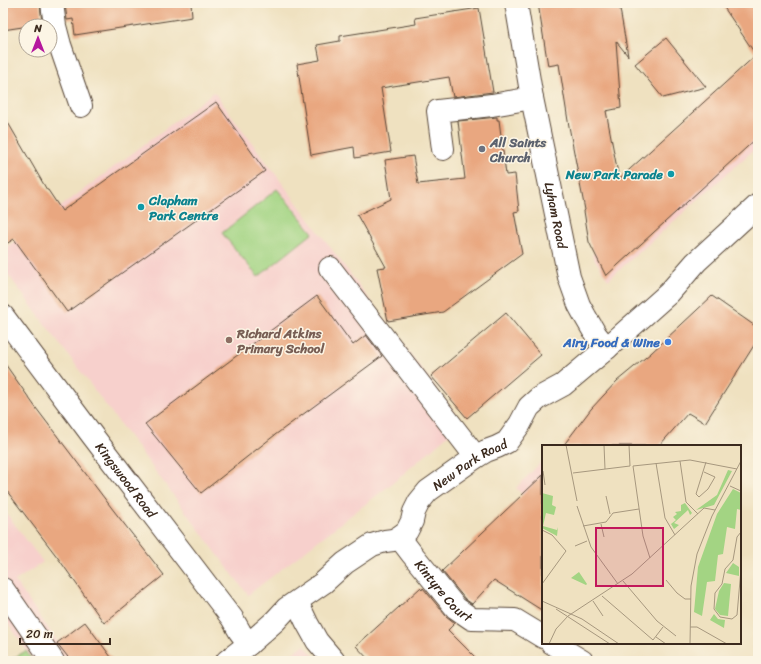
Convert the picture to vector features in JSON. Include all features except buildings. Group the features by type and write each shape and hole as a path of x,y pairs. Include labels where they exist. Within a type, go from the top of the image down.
{"street":[{"path":"52,3 55,26 60,45 81,106"},
{"name":"Lyham Road","path":"516,3 532,98 569,277 579,306 592,328 607,348"},
{"path":"443,149 438,111 492,105 532,98"},
{"name":"New Park Road","path":"399,537 407,531 419,502 428,491 476,457 507,442 520,424 529,407 539,398 563,385 607,348 669,293 696,262 758,205"},
{"path":"330,268 476,457"},
{"name":"Kingswood Road","path":"3,316 232,618 249,644"},
{"path":"227,661 249,644 287,608 323,583 345,563 372,545 399,537"},
{"name":"Kintyre Court","path":"399,537 456,608 472,619 515,620 542,636"},
{"path":"3,589 53,661"},
{"path":"296,602 317,641 334,661"},
{"path":"554,644 582,661"}],"shaded area":[{"name":"Richard Atkins Primary School","path":"214,92 462,423 394,482 248,595 3,268 3,250"},
{"path":"758,112 758,146 608,280 592,255"},
{"path":"542,461 542,515 516,488"},
{"path":"3,509 43,562 15,581 71,661 34,661 3,616"},
{"path":"304,645 318,661 281,661"}],"green space":[{"path":"277,189 313,233 258,277 222,233"},
{"path":"26,651 33,661 10,660"}],"place":[{"name":"All Saints Church","path":"482,149"},
{"name":"New Park Parade","path":"671,174"},
{"name":"Clapham Park Centre","path":"141,207"},
{"name":"Richard Atkins Primary School","path":"229,340"},
{"name":"Airy Food & Wine","path":"668,342"}]}
